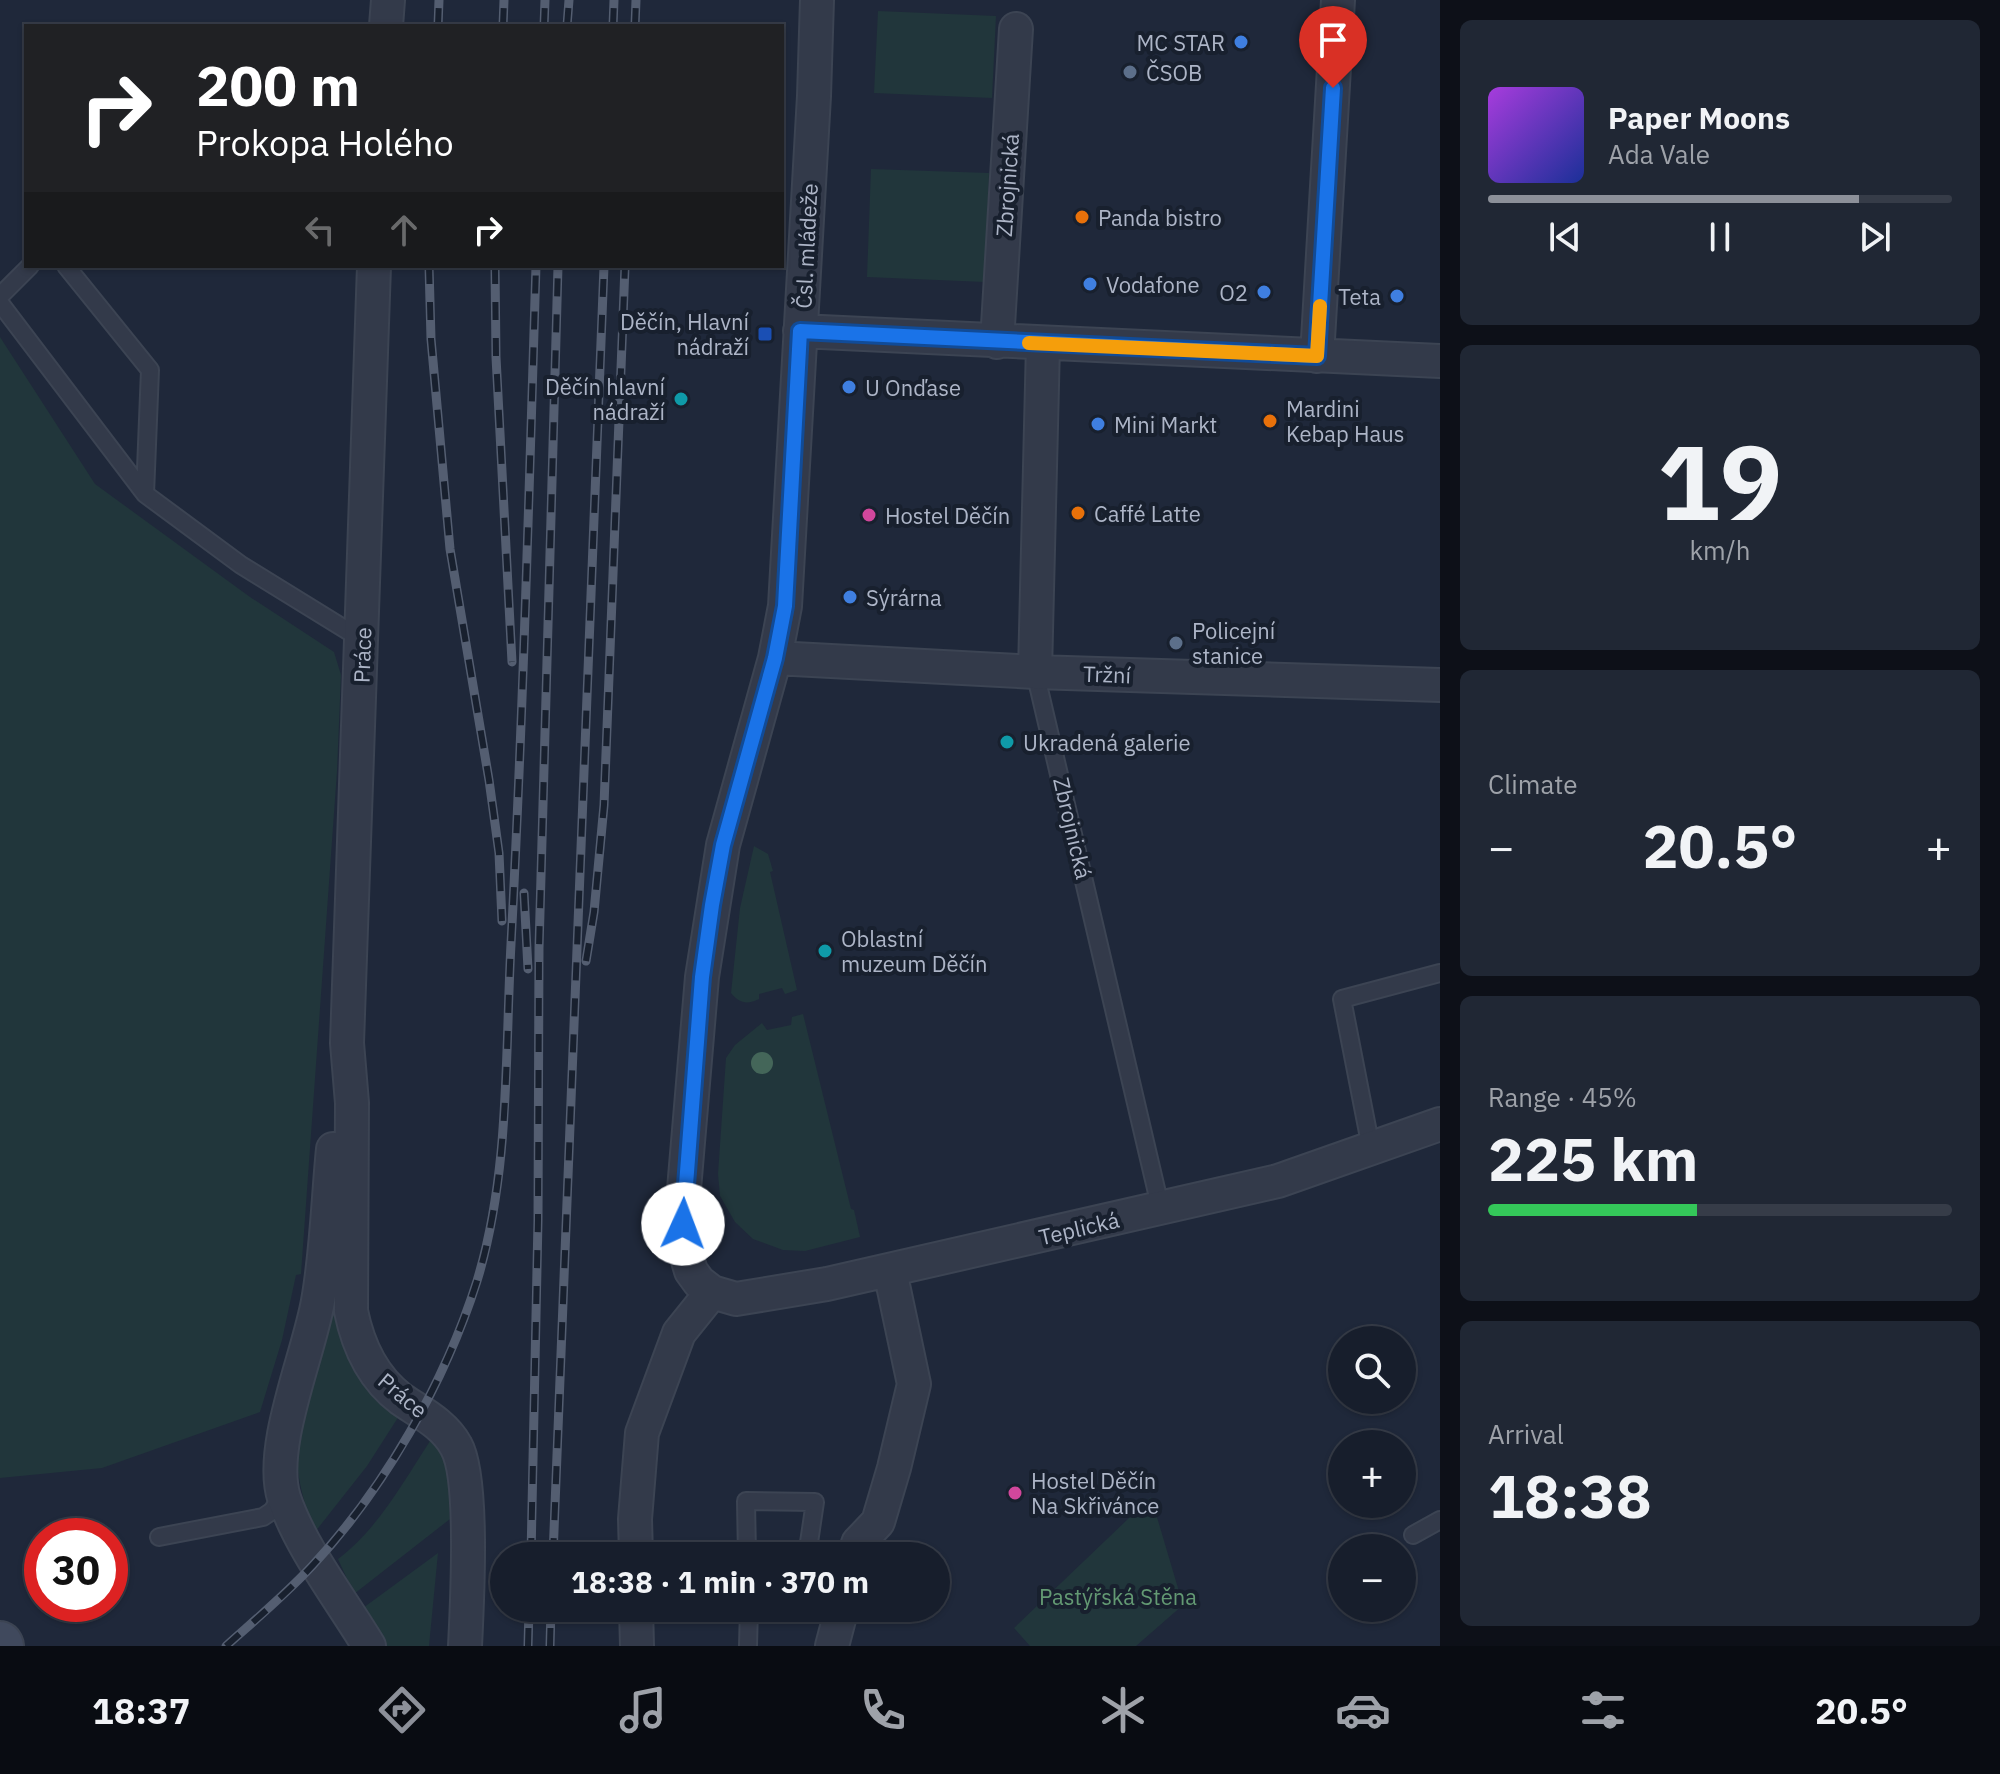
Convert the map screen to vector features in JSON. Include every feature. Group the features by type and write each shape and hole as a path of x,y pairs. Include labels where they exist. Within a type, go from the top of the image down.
{"street":[{"path":"386,24 388,0"},
{"name":"Čsl. mládeže","path":"712,1292 691,1271 684,1247 683,1201 702,977 723,845 775,658 785,606 817,0"},
{"path":"1317,356 1338,0"},
{"name":"Zbrojnická","path":"997,342 1016,29"},
{"name":"Práce","path":"374,268 347,1043 352,1103 351,1297 356,1338 373,1369 390,1389 432,1420 458,1449 463,1467 466,1519 465,1646"},
{"path":"800,331 1440,361"},
{"name":"Zbrojnická","path":"1035,672 1043,344"},
{"name":"Tržní","path":"775,658 1035,672 1440,685"},
{"name":"Práce","path":"347,1043 338,1093 319,1297 313,1331 287,1420 273,1506 298,1531 369,1646"},
{"name":"Teplická","path":"712,1292 736,1299 890,1271 1161,1210 1278,1181 1440,1124"},
{"path":"862,1542 878,1522 914,1384 890,1271"},
{"path":"636,1542 642,1433 679,1333 712,1292"},
{"path":"636,1622 637,1646"},
{"path":"832,1646 838,1622"}],"lane":[{"path":"0,296 28,268"},
{"path":"68,268 150,370 145,494"},
{"path":"0,303 145,494 241,565 362,640"},
{"name":"Zbrojnická","path":"1035,672 1161,1210"},
{"path":"1371,1148 1342,999 1440,973"},
{"path":"747,1542 746,1501 815,1502 809,1542"},
{"path":"159,1537 273,1506"},
{"path":"1415,1534 1440,1520"},
{"path":"748,1646 749,1622"}],"green space":[{"path":"878,11 996,16 992,98 874,93"},
{"path":"871,169 989,173 985,282 867,277"},
{"path":"0,337 95,484 250,597 334,652 341,675 337,771 301,1274 296,1275 282,1340 260,1412 102,1468 0,1478"},
{"path":"754,846 768,854 797,990 785,994 782,988 759,994 759,999 747,1002 740,1001 731,993 740,908"},
{"path":"803,1014 860,1237 805,1251 783,1250 753,1239 735,1222 720,1196 718,1174 726,1058 735,1045 762,1023 767,1030 791,1025 792,1017"},
{"path":"336,1283 399,1416 367,1466 315,1532 299,1478 297,1439 310,1371"},
{"path":"430,1441 443,1458 446,1468 450,1519 354,1594 338,1559 377,1519"},
{"name":"Pastýřská Stěna","path":"1151,1497 1183,1605 1136,1646 1030,1646 1014,1628"},
{"path":"438,1553 429,1646 387,1646 363,1608"}],"railway":[{"path":"438,24 439,0"},
{"path":"503,24 504,0"},
{"path":"544,24 545,0"},
{"path":"567,24 569,0"},
{"path":"613,24 614,0"},
{"path":"635,24 636,0"},
{"path":"429,268 431,339 450,549 489,780 499,853 502,921"},
{"path":"495,268 496,357 512,662"},
{"path":"226,1646 312,1566 339,1536 388,1468 448,1357 477,1281 488,1240 504,1114 536,268"},
{"path":"531,1542 538,1220 539,948 558,268"},
{"path":"554,1542 604,268"},
{"path":"586,961 604,805 625,268"},
{"path":"524,893 528,969"},
{"path":"528,1646 529,1622"},
{"path":"550,1646 551,1622"}],"slow traffic":[{"path":"1029,343 1317,356 1320,306"}],"place":[{"name":"MC STAR","path":"1241,42"},
{"name":"ČSOB","path":"1130,72"},
{"name":"Panda bistro","path":"1082,217"},
{"name":"Vodafone","path":"1090,284"},
{"name":"O2","path":"1264,292"},
{"name":"Teta","path":"1397,296"},
{"name":"Děčín, Hlavní nádraží","path":"765,334"},
{"name":"U Onďase","path":"849,387"},
{"name":"Děčín hlavní nádraží","path":"681,399"},
{"name":"Mardini Kebap Haus","path":"1270,421"},
{"name":"Mini Markt","path":"1098,424"},
{"name":"Caffé Latte","path":"1078,513"},
{"name":"Hostel Děčín","path":"869,515"},
{"name":"Sýrárna","path":"850,597"},
{"name":"Policejní stanice","path":"1176,643"},
{"name":"Ukradená galerie","path":"1007,742"},
{"name":"Oblastní muzeum Děčín","path":"825,951"},
{"name":"Hostel Děčín Na Skřivánce","path":"1015,1493"}],"route":[{"path":"683,1224 702,977 712,905 723,845 775,658 785,606 800,331 1317,356 1333,88"}]}
